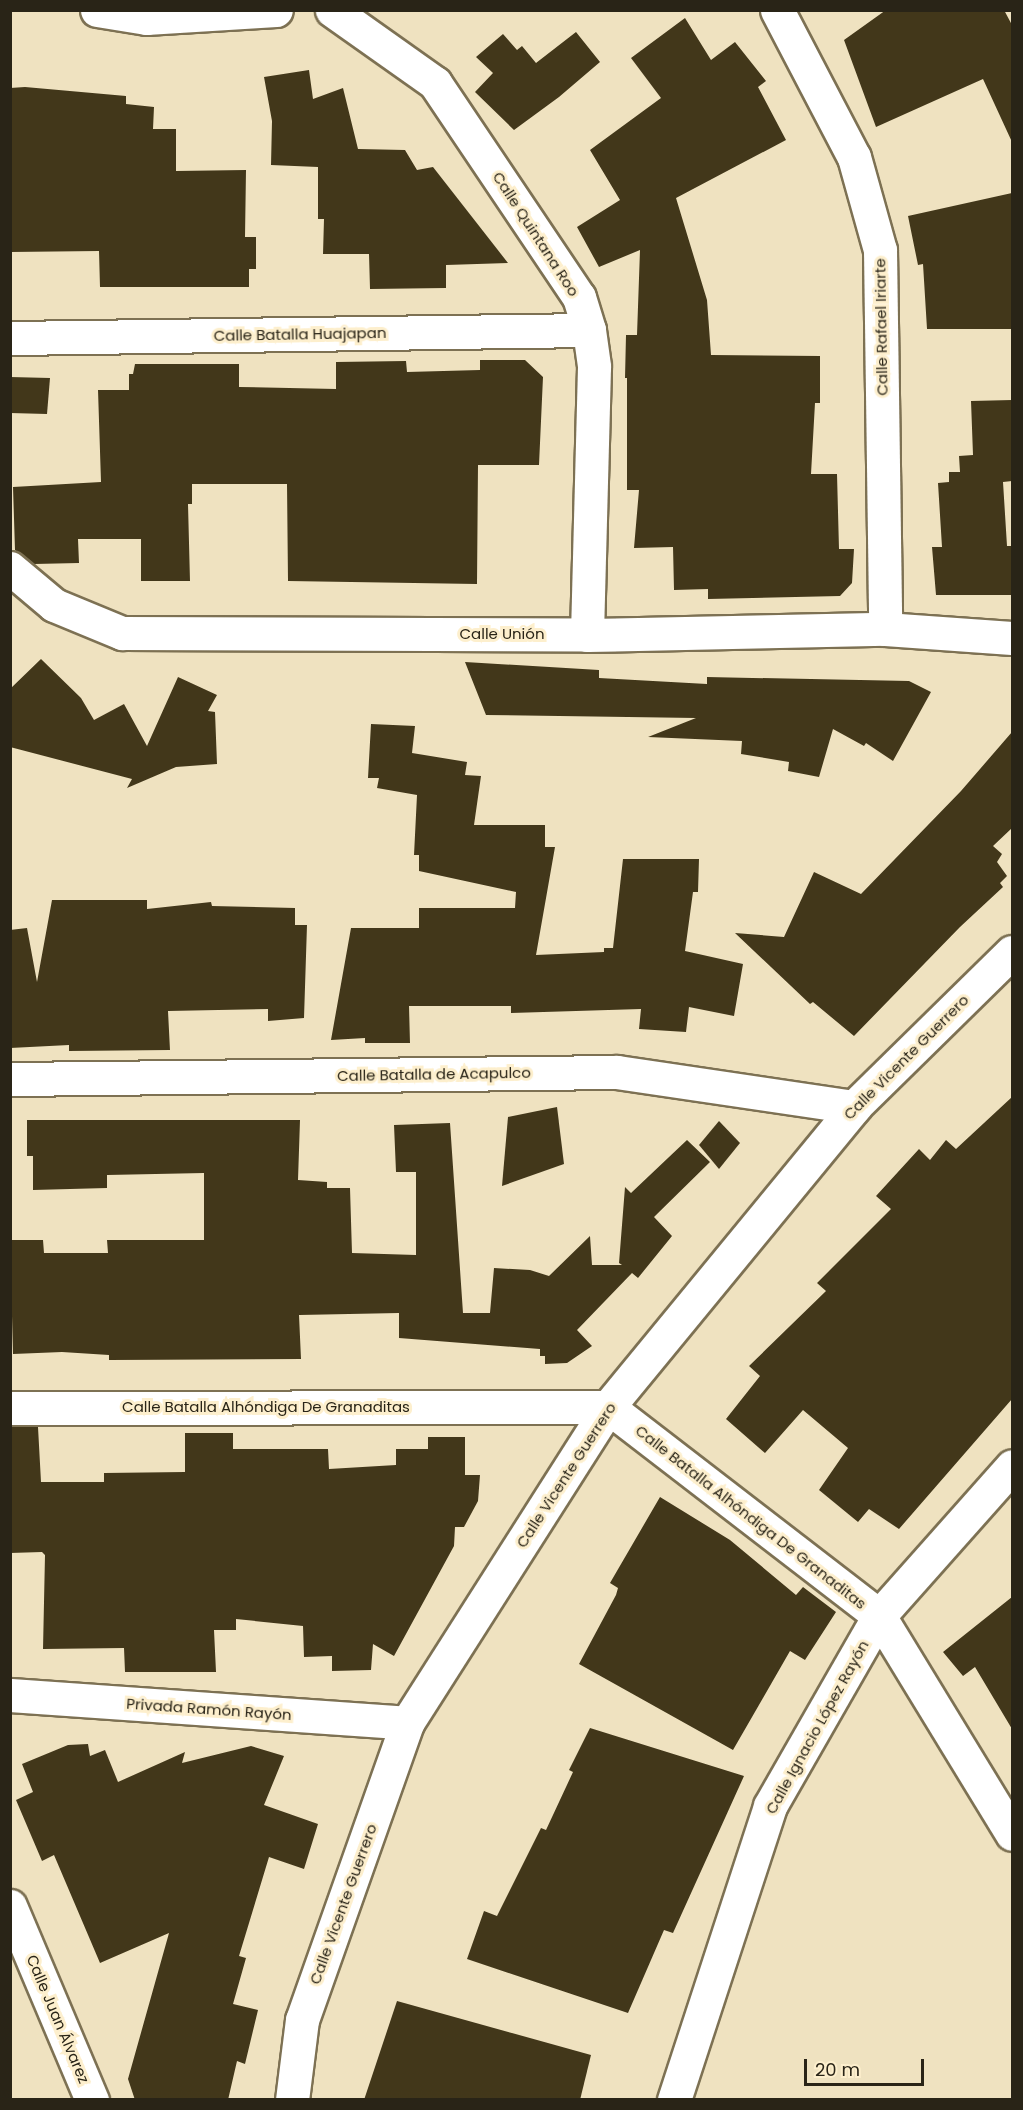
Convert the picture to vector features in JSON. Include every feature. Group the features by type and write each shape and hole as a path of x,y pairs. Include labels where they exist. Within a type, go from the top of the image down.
{"street":[{"path":"97,10 146,18 276,10"},
{"name":"Calle Quintana Roo","path":"332,10 435,83 579,297 589,330 594,367 587,635"},
{"name":"Calle Rafael Iriarte","path":"777,10 854,157 880,250 885,629"},
{"name":"Calle Batalla Huajapan","path":"10,338 589,330"},
{"name":"Calle Unión","path":"10,568 54,605 123,633 587,635 885,629 1012,639"},
{"name":"Calle Vicente Guerrero","path":"292,2100 302,2020 407,1723 608,1407 854,1107 1012,952"},
{"name":"Calle Batalla de Acapulco","path":"10,1079 617,1072 854,1107"},
{"name":"Calle Batalla Alhóndiga De Granaditas","path":"10,1408 608,1407 879,1616 1012,1834"},
{"name":"Calle Ignacio López Rayón","path":"674,2100 770,1806 879,1616 1012,1466"},
{"name":"Privada Ramón Rayón","path":"10,1695 407,1723"},
{"name":"Calle Juan Álvarez","path":"10,1905 92,2100"}],"building":[{"path":"886,10 1004,10 1012,25 1012,142 983,79 876,127 844,40"},
{"path":"685,18 711,60 735,42 766,81 758,87 786,140 676,198 707,300 711,355 820,356 820,403 815,403 811,474 837,474 839,549 854,549 852,583 840,596 708,599 708,589 674,590 673,547 634,548 639,490 627,490 627,378 625,378 626,335 637,335 640,250 599,267 577,227 620,200 590,150 661,98 631,58"},
{"path":"576,32 600,62 559,97 514,130 475,92 493,73 476,57 503,34 517,50 522,46 536,63"},
{"path":"309,70 313,99 343,88 358,149 405,150 417,170 433,167 508,263 446,265 446,288 370,289 369,254 323,254 324,219 318,219 318,167 271,165 272,121 264,77"},
{"path":"25,87 126,96 126,104 154,107 153,129 176,129 176,171 246,170 245,237 256,237 256,269 249,269 249,287 100,287 99,251 10,252 10,88"},
{"path":"1012,193 1012,329 927,329 923,264 918,265 908,216"},
{"path":"480,360 525,360 543,377 539,465 478,465 477,584 288,581 287,484 192,484 192,504 188,504 190,581 141,581 141,539 78,539 79,563 34,564 15,550 13,487 101,482 98,390 129,390 129,374 133,374 135,364 239,364 239,387 336,389 336,362 406,361 407,372 480,370"},
{"path":"10,377 50,378 47,414 10,413"},
{"path":"1012,400 1012,481 1003,482 1007,546 1012,546 1012,595 936,595 932,547 942,547 938,483 949,482 949,472 960,472 959,456 973,455 971,401"},
{"path":"41,659 81,698 94,720 124,704 147,746 178,677 217,695 208,711 215,712 217,764 176,767 127,788 132,779 10,747 10,689"},
{"path":"465,662 599,670 599,678 707,684 707,677 909,681 931,692 893,761 866,743 864,746 833,729 819,777 788,771 789,762 741,754 742,741 648,737 696,718 486,715"},
{"path":"371,724 415,726 412,753 467,762 465,775 481,776 474,825 545,825 545,847 555,847 536,955 604,952 604,948 613,948 623,859 699,859 698,892 693,892 685,951 743,964 734,1016 689,1007 686,1032 639,1029 641,1009 511,1013 511,1006 409,1006 410,1043 365,1043 365,1038 331,1040 351,928 419,928 419,908 515,908 516,892 419,871 419,855 414,855 417,795 377,788 379,778 368,778"},
{"path":"1012,732 1012,828 993,846 1002,854 997,862 1007,876 1000,883 1003,887 960,927 854,1036 813,1002 810,1004 735,933 784,937 814,872 861,894 961,791"},
{"path":"52,900 147,900 147,909 211,902 212,906 295,908 295,925 307,925 304,1018 268,1021 268,1009 168,1011 170,1050 69,1051 69,1045 10,1048 10,930 27,928 37,982"},
{"path":"1012,1097 1012,1399 899,1529 869,1509 858,1522 819,1490 848,1448 803,1410 765,1453 726,1419 760,1376 749,1366 826,1291 817,1283 891,1209 876,1196 919,1149 930,1160 946,1140 956,1149"},
{"path":"557,1107 564,1164 502,1186 508,1117"},
{"path":"27,1120 300,1120 298,1180 327,1182 327,1188 350,1188 352,1253 416,1255 416,1172 396,1172 394,1125 450,1123 463,1313 490,1313 494,1268 530,1270 549,1276 590,1236 592,1265 622,1265 619,1263 625,1187 631,1193 687,1140 710,1162 654,1217 672,1236 638,1278 632,1273 577,1330 592,1346 567,1363 545,1364 545,1356 540,1356 540,1349 399,1338 399,1313 299,1315 301,1359 109,1360 109,1355 62,1352 13,1354 10,1240 43,1240 44,1253 108,1253 107,1240 204,1240 204,1173 107,1175 107,1188 33,1190 33,1156 27,1156"},
{"path":"719,1121 740,1143 719,1169 699,1145"},
{"path":"10,1427 38,1427 41,1482 104,1482 104,1473 185,1472 185,1433 233,1433 233,1449 328,1449 329,1469 396,1465 396,1449 428,1449 428,1437 465,1437 465,1475 480,1475 478,1501 464,1527 455,1527 454,1546 394,1656 373,1644 371,1670 332,1671 332,1656 304,1657 303,1626 236,1619 236,1630 214,1630 216,1672 125,1672 124,1648 43,1649 45,1555 42,1552 10,1553"},
{"path":"660,1497 730,1540 796,1595 803,1587 836,1612 805,1660 790,1651 733,1750 579,1664 616,1595 618,1588 610,1583"},
{"path":"1012,1597 1012,1729 975,1667 963,1676 943,1652"},
{"path":"590,1728 744,1776 673,1933 664,1930 628,2013 467,1959 484,1911 497,1916 541,1828 546,1830 573,1772 569,1770"},
{"path":"88,1744 90,1756 105,1750 118,1782 185,1752 182,1763 251,1746 284,1756 264,1805 318,1824 304,1869 269,1857 239,1956 246,1958 233,2004 258,2010 245,2064 237,2061 228,2100 135,2100 128,2079 169,1933 100,1963 54,1855 42,1861 16,1800 33,1792 22,1764 68,1745"},
{"path":"397,2001 591,2055 580,2100 364,2100"}]}
